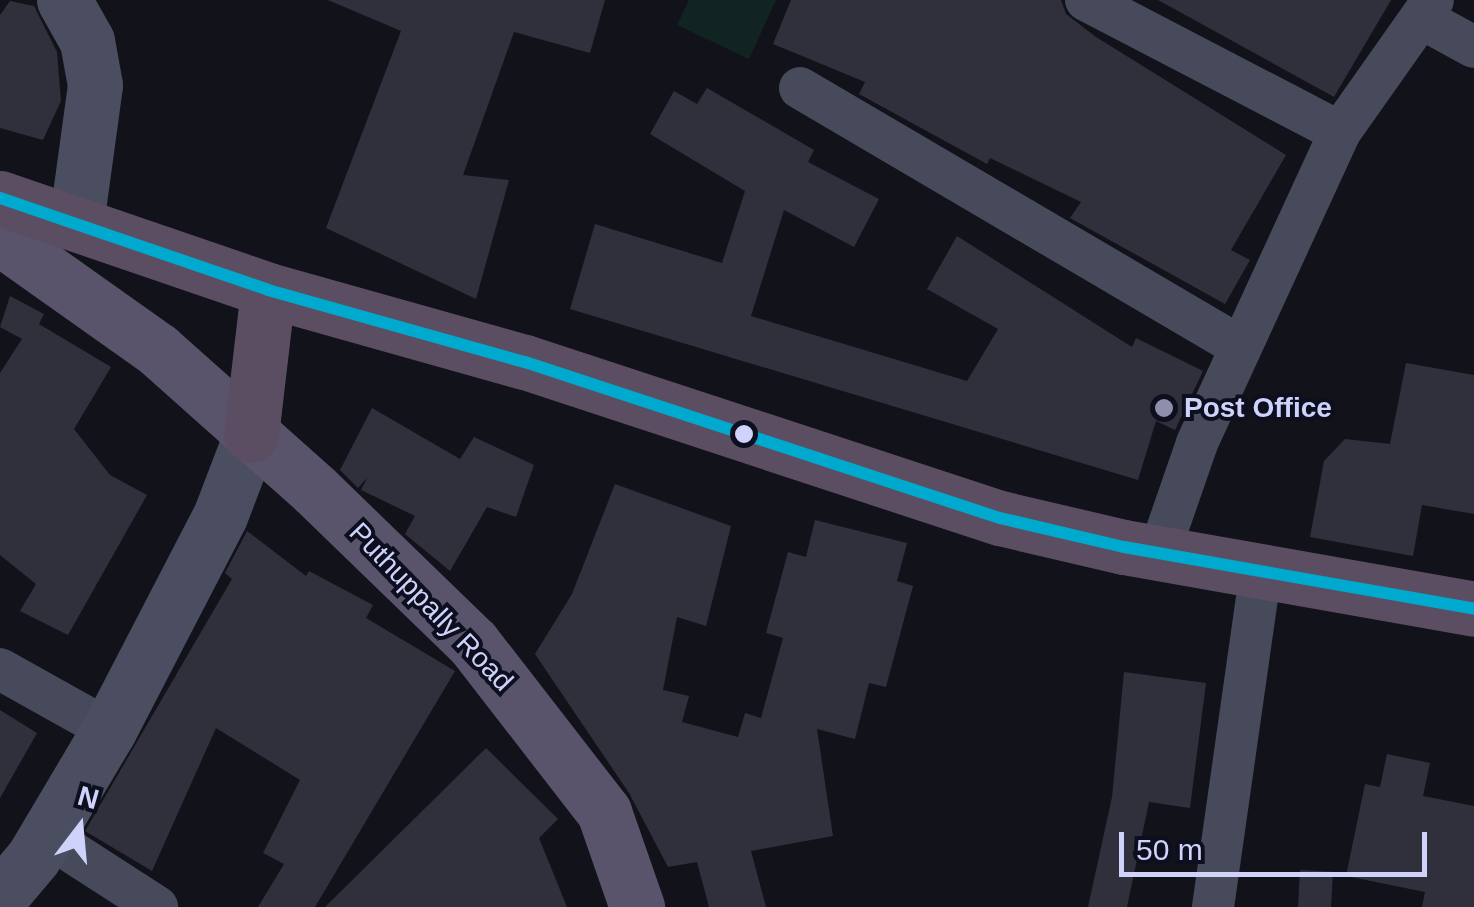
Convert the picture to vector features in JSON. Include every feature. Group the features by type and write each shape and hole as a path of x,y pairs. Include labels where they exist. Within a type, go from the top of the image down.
{"highway":[{"path":"0,198 268,290 525,362 1000,518 1159,553 1262,568 1474,609"},
{"path":"252,435 268,290"}],"main road":[{"path":"64,0 87,41 95,85 76,223"},
{"name":"Puthuppally Road","path":"0,238 158,350 473,643 548,734 604,812 637,907"},
{"path":"0,897 47,836 109,730 220,516 252,435"}],"street":[{"path":"1086,0 1340,132"},
{"path":"1159,553 1197,443 1340,132 1427,9 1474,47"},
{"path":"800,88 1241,347"},
{"path":"1213,907 1262,568"},
{"path":"0,669 109,730"},
{"path":"47,836 156,907"}],"green space":[{"path":"689,0 776,0 749,59 677,25"}],"building":[{"path":"328,0 605,0 590,53 514,32 463,175 509,180 476,299 326,228 401,31"},
{"path":"791,0 1061,0 1066,14 1096,37 1286,155 1231,250 1250,260 1225,304 1070,218 1081,202 990,158 987,164 859,94 865,82 773,44"},
{"path":"1158,0 1391,0 1334,97"},
{"path":"10,1 34,6 57,52 61,101 43,140 0,128 0,15"},
{"path":"707,88 814,150 808,162 879,199 854,247 784,210 751,316 967,381 998,329 927,289 957,236 1132,347 1136,338 1203,371 1175,430 1156,421 1138,480 570,309 595,224 722,263 745,191 650,134 674,91 697,104"},
{"path":"10,296 44,314 39,324 111,367 74,429 110,475 147,495 68,635 20,611 36,584 0,555 0,373 22,339 0,327"},
{"path":"1406,363 1474,375 1474,514 1422,505 1413,556 1310,537 1324,461 1345,439 1390,444"},
{"path":"372,408 460,459 474,437 534,465 516,517 487,507 450,571 405,534 415,516 361,490 367,478 358,488 340,470"},
{"path":"615,484 731,526 706,626 677,617 663,690 689,696 682,722 738,737 745,713 761,718 783,638 766,633 788,552 806,557 815,520 907,543 897,581 913,586 886,687 869,683 855,739 817,729 833,836 751,851 766,907 709,907 697,862 668,867 629,793 535,654 572,594"},
{"path":"247,531 306,576 309,571 373,605 366,618 455,671 315,907 258,907 284,864 263,853 300,780 216,728 152,871 85,831 232,579 225,573"},
{"path":"1124,672 1206,683 1190,808 1149,802 1127,907 1088,907 1112,797"},
{"path":"0,710 37,733 0,798"},
{"path":"486,748 558,819 539,838 567,907 325,907"},
{"path":"1387,754 1430,763 1423,796 1474,806 1474,907 1422,907 1425,892 1346,876 1365,784 1380,787"},
{"path":"1300,870 1333,872 1331,907 1298,907"}],"transit line":[{"path":"0,198 268,290 525,362 1000,518 1124,547 1474,609"}],"place":[{"name":"Post Office","path":"1164,408"}]}
